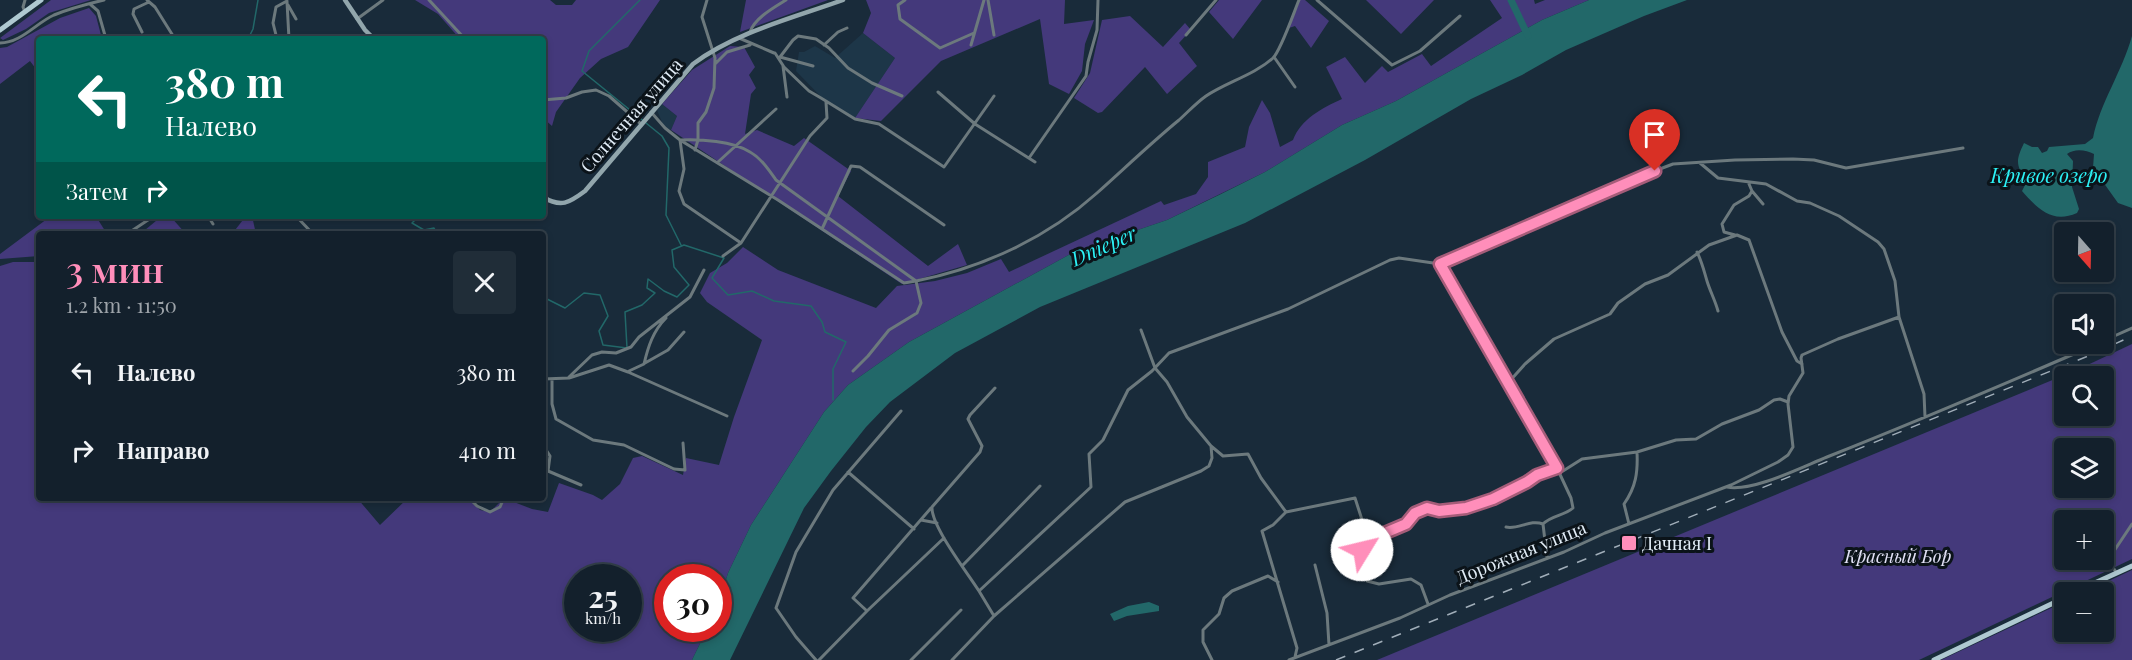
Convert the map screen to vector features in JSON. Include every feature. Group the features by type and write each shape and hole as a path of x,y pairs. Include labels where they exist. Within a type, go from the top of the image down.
{"main road":[{"path":"0,30 41,0"},
{"path":"2098,582 2132,567"},
{"path":"1934,660 2054,603"}],"street":[{"path":"25,0 23,7 25,12"},
{"path":"0,43 6,43 22,36 52,16 83,4 104,0"},
{"path":"345,0 371,36"},
{"path":"357,19 382,0"},
{"path":"429,0 462,36"},
{"path":"695,150 698,140 698,123 706,112 714,88 715,65 702,16 707,0"},
{"path":"749,34 752,26 761,17 786,0"},
{"name":"Солнечная улица","path":"546,198 558,204 572,201 585,191 693,64 712,49 843,0"},
{"path":"905,0 898,5 900,19 940,48 974,33"},
{"path":"979,0 985,2"},
{"path":"1029,158 1086,76 1097,30 1098,0"},
{"path":"1186,35 1216,0"},
{"path":"651,112 665,128 695,150 718,162 904,283 916,281 949,274 985,261 1047,230 1096,194 1206,96 1274,57 1299,0"},
{"path":"1317,0 1392,65 1419,51 1460,16"},
{"path":"142,32 133,14 134,9 148,1 173,36"},
{"path":"287,2 296,19"},
{"path":"276,36 273,23 276,7 287,2"},
{"path":"287,2 289,36"},
{"path":"971,45 985,2"},
{"path":"985,2 994,35"},
{"path":"90,4 98,11 105,36"},
{"path":"824,45 838,32 847,28"},
{"path":"780,57 798,36 816,39 848,68 872,83 902,96"},
{"path":"739,38 780,57 813,66"},
{"path":"715,65 727,52 752,44"},
{"path":"775,54 809,91 855,119 879,124 944,167 994,96"},
{"path":"1274,57 1295,87"},
{"path":"782,64 787,96"},
{"path":"546,100 566,98 596,90 609,96 641,124"},
{"path":"938,92 975,123 1035,162"},
{"path":"723,256 741,243 810,136 827,118 826,102"},
{"path":"718,162 776,109"},
{"path":"680,140 698,140 750,152 766,166 776,180 916,281 921,303 917,313 889,330 853,371"},
{"path":"680,140 684,169 679,191 684,204 741,243"},
{"path":"979,591 1091,487 1089,454 1103,440 1128,390 1169,353 1288,309 1390,260 1399,258 1440,264 1673,164 1793,159 1814,160 1846,168 1963,148"},
{"path":"1700,163 1718,178 1766,184 1797,201 1810,203 1839,216 1878,242 1884,249 1895,281 1899,317 1924,394 1925,417"},
{"path":"822,230 851,166 860,167 944,225"},
{"path":"1749,183 1752,191 1763,204"},
{"path":"1752,191 1749,196 1734,205 1722,224 1724,232 1749,240 1782,332 1797,362 1802,364"},
{"path":"132,231 150,219"},
{"path":"210,219 213,224"},
{"path":"299,219 311,231"},
{"path":"1508,383 1525,364 1554,339 1610,314 1618,303 1645,284 1668,274 1708,245 1737,235"},
{"path":"1697,252 1704,265 1708,284 1718,310"},
{"path":"1440,264 1557,468 1571,498 1574,508 1567,513 1550,518 1543,524"},
{"path":"569,378 592,355 602,352 616,353 631,347 639,337 690,297 704,270"},
{"path":"644,364 658,326 671,312"},
{"path":"1362,550 1373,538 1406,524 1415,513 1427,508 1439,511 1466,508 1493,499 1537,475 1557,468 1563,471 1582,459 1637,452 1676,440 1696,439 1722,424 1760,410 1774,400 1780,399 1788,402 1789,396 1803,373 1802,356 1838,339 1899,317"},
{"path":"2114,336 2132,328"},
{"path":"1140,330 1155,368 1167,382 1187,417 1211,446 1223,456 1248,454 1286,512"},
{"path":"628,372 668,350 684,332"},
{"path":"1725,486 1743,488 1763,481 1970,400 2074,354"},
{"path":"546,379 569,378 609,365 727,416"},
{"path":"552,379 552,404 556,419 593,440 624,445 674,469 685,470 683,443"},
{"path":"867,611 854,598 980,452 981,440 968,419 995,388"},
{"name":"Дорожная улица","path":"1289,660 1764,470 1792,451 1788,402"},
{"path":"901,411 833,490 796,552 776,608 796,637 818,660 944,537"},
{"path":"952,660 994,616 1125,502 1209,466 1212,458 1211,446"},
{"path":"546,450 550,456 548,471 581,485"},
{"path":"1629,524 1624,504 1638,474 1637,452"},
{"path":"848,471 914,530"},
{"path":"963,565 1040,486"},
{"path":"1295,657 1297,648 1262,531 1273,525 1286,512 1355,498 1365,526 1361,567 1367,581 1379,584 1412,579 1421,585 1428,605"},
{"path":"472,501 490,512 500,507 503,501"},
{"path":"932,507 932,515 944,537 994,616"},
{"path":"921,520 937,523"},
{"path":"1506,527 1537,522 1543,524"},
{"path":"1543,524 1547,558"},
{"path":"2117,574 2108,560 2132,524"},
{"path":"1315,566 1327,613 1329,645"},
{"path":"1212,660 1203,642 1203,630 1218,614 1224,598 1232,591 1268,576 1279,582"},
{"path":"911,660 961,610"}],"shaded area":[{"path":"863,33 895,58 855,118 826,102 796,71 799,52 815,46 835,58"},
{"path":"662,104 677,116 671,130 664,127 657,110"}],"green space":[{"path":"51,0 91,0 49,13 26,29 3,40 0,38"},
{"path":"415,0 550,0 556,5 572,5 576,0 660,0 628,47 601,59 580,78 556,112 552,126 546,121 546,36 457,36 438,14"},
{"path":"746,0 828,0 740,32"},
{"path":"866,0 1065,0 1064,24 1094,20 1085,44 1082,71 1069,94 1049,84 1040,19 941,61 881,121 855,118 895,58 863,33 871,13"},
{"path":"1219,0 1262,0 1233,39 1209,12"},
{"path":"1300,0 1305,0 1329,21 1311,48 1295,26 1289,28"},
{"path":"1366,0 1434,0 1401,34"},
{"path":"1490,0 1534,0 1535,4 1545,0 1589,0 1542,20 1396,101 1342,125 1265,172 1167,220 1076,251 909,342 848,385 824,412 751,525 732,565 654,564 654,642 701,642 692,660 0,660 0,266 13,262 36,262 36,501 360,501 380,525 405,501 472,501 480,510 490,512 501,501 511,501 548,512 559,483 602,500 620,484 633,458 642,456 683,475 686,458 719,465 762,340 707,302 700,293 710,273 727,263 743,247 778,270 876,308 897,286 935,281 967,273 1001,259 1009,272 1161,201 1164,205 1196,194 1208,177 1208,162 1245,147 1249,127 1262,100 1270,113 1280,147 1293,140 1307,120 1320,110 1342,99 1326,67 1345,57 1365,83 1382,66 1388,72 1422,54 1431,66 1502,18"},
{"path":"89,8 96,16 101,36 36,36 36,69 30,61 0,84 0,48 7,47 60,18"},
{"path":"1130,16 1163,47 1185,23 1191,30 1179,43 1197,66 1167,94 1145,67 1102,112 1098,113 1074,98 1090,73 1102,20"},
{"path":"730,46 744,47 755,67 749,75 756,88 751,94 745,134 757,130 794,146 804,138 851,171 838,196 928,266 958,244 967,265 902,284 671,130 677,116 662,104 692,70"},
{"path":"47,219 98,219 105,231 36,231 36,256 0,259 0,254"},
{"path":"158,219 173,219 183,231 146,231"},
{"path":"244,219 253,219 255,231 234,231"},
{"name":"Красный Бор","path":"2132,344 2132,559 2114,568 2114,510 2054,510 2054,570 2109,570 2083,582 2054,582 2054,596 1919,660 1377,660 2054,379 2054,426 2114,426 2114,366 2085,366"},
{"path":"2132,570 2132,660 1941,660 2054,607 2054,642 2114,642 2114,582 2106,582"}],"water":[{"name":"Dnieper","path":"1589,0 1687,0 1566,50 1522,75 1471,99 1365,160 1245,223 1040,307 955,353 890,402 866,427 831,471 804,508 730,660 692,660 701,642 732,642 732,565 751,525 824,412 848,385 909,342 1076,251 1167,220 1219,195 1265,172 1342,125 1396,101 1542,20"},
{"name":"Кривое озеро","path":"2132,36 2132,208 2118,203 2093,168 2094,154 2077,150 2067,154 2073,161 2072,187 2079,209 2077,213 2060,217 2046,213 2022,191 2027,181 2020,171 2018,162 2024,143 2038,147 2042,153 2049,147 2085,144 2093,138 2096,125"},
{"path":"1149,602 1159,606 1159,611 1127,616 1114,621 1110,614 1128,606"}],"waterway":[{"path":"250,36 258,0"},
{"path":"640,0 589,51 582,71 662,136 669,148 666,215 681,245"},
{"path":"1511,0 1528,36"},
{"path":"416,219 412,223 424,230 434,228 436,231"},
{"path":"546,298 565,308 584,293 600,295 608,316 599,331 603,345 627,348 625,312 642,305 655,293 647,288 648,279 677,297 689,285 674,267 672,250 684,245 724,258 712,278 728,295 752,291 774,301 811,306 822,322 825,332 846,342 833,369 833,400"}],"railway":[{"path":"1336,660 2093,354 2132,336"}],"place":[{"name":"Дачная I","path":"1629,543"}],"route":[{"path":"1362,550 1373,538 1406,524 1415,513 1427,508 1439,511 1466,508 1493,499 1537,475 1557,468 1440,264 1655,171"}]}
